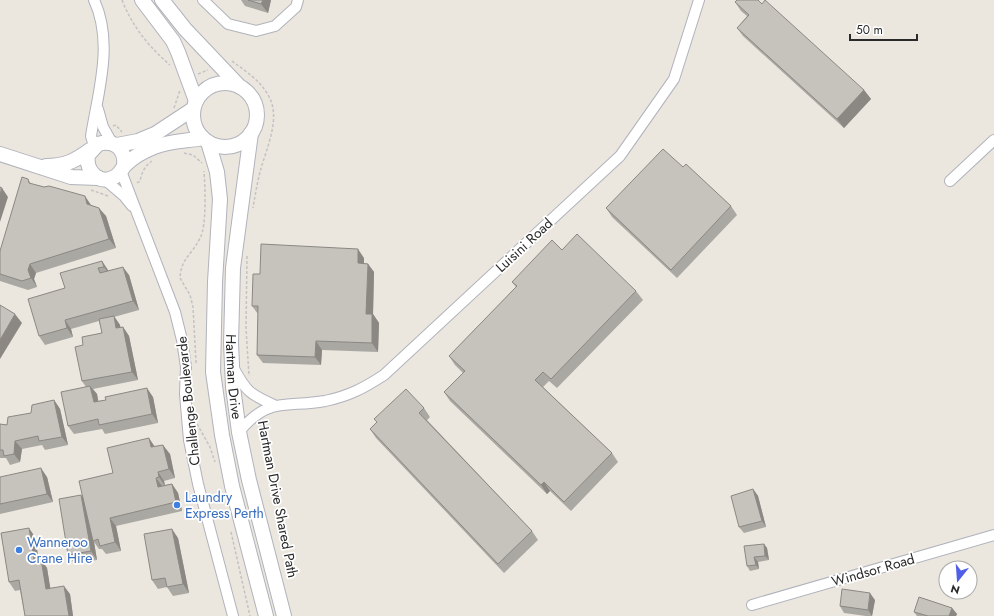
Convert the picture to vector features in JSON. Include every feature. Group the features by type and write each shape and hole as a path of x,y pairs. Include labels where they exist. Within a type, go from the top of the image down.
{"main road":[{"path":"142,0 173,41 188,77 194,105 193,120 196,130 205,140 223,147 231,146 246,139 255,127 257,111 251,97 240,87 223,61 185,29 162,0"},
{"path":"35,166 66,164 75,161 102,142 114,144 138,141 155,134 194,105 201,93 215,85 230,83 240,87"},
{"name":"Hartman Drive","path":"251,133 253,172 235,244 233,268 231,343 232,365 239,432 249,480 284,616"},
{"path":"0,154 72,177 101,179 117,176 123,168 140,154 155,147 205,140"},
{"name":"Hartman Drive","path":"205,140 210,171 220,199 215,282 213,372 222,435 232,486 266,616"},
{"path":"114,144 124,154 123,168"},
{"path":"92,148 88,155 88,166 93,175 101,179"}],"street":[{"path":"92,148 91,136 98,105 103,64 103,35 94,0"},
{"path":"203,0 228,24 256,31 275,26 296,7 298,0"},
{"name":"Luisini Road","path":"239,432 250,419 274,405 325,401 359,391 384,375 620,156 674,79 699,0"},
{"path":"98,105 100,120 114,144"},
{"path":"950,181 994,140"},
{"name":"Challenge Boulevarde","path":"123,168 124,190 137,212 175,312 182,340 186,367 185,394 189,440 198,484 233,616"},
{"name":"Challenge Boulevarde","path":"101,179 124,190"},
{"name":"Luisini Road","path":"232,365 244,388 255,397 274,405"},
{"name":"Windsor Road","path":"752,605 994,535"}],"path":[{"path":"188,77 223,61 258,81 269,96 273,113 273,125 253,172 253,210"},
{"path":"183,153 199,159 210,171 201,237 183,262 180,278 190,295 194,307 196,364"},
{"path":"89,189 111,197 140,181 141,172 146,165 156,159"},
{"path":"247,253 246,328 250,382"},
{"path":"196,422 210,447 216,465"},
{"path":"231,532 250,616"}],"building":[{"path":"248,0 263,0 261,4"},
{"path":"737,0 758,0 762,4 765,0 864,90 837,119 737,28 749,15 735,2"},
{"path":"663,149 683,167 686,164 731,206 671,270 606,208"},
{"path":"22,177 28,179 29,183 44,187 49,186 85,196 87,204 99,208 109,239 30,264 28,270 31,278 22,281 0,274 0,251"},
{"path":"577,234 636,291 551,379 543,372 535,380 612,453 564,502 544,482 541,485 444,392 465,371 449,356 517,286 512,282 552,240 562,250"},
{"path":"261,244 358,249 358,263 368,264 366,314 372,314 372,343 316,341 315,357 257,355 258,306 252,306 253,274 260,274"},
{"path":"102,261 104,267 98,268 100,273 123,267 133,301 65,320 67,328 39,336 28,299 65,288 60,273"},
{"path":"0,305 15,314 0,340"},
{"path":"114,316 116,328 123,327 132,372 82,381 75,347 83,345 82,337 102,333 99,319"},
{"path":"90,386 94,402 106,400 105,397 147,388 152,414 99,425 98,419 68,426 61,392"},
{"path":"406,389 424,408 419,413 532,531 498,564 370,429 377,422 374,419"},
{"path":"54,400 62,437 39,441 38,436 15,441 14,454 4,456 3,450 0,450 0,424 7,425 8,417 31,413 32,405"},
{"path":"149,438 151,447 163,445 169,469 158,472 159,477 156,478 158,487 172,484 176,502 110,518 115,542 100,546 98,539 93,541 79,481 113,473 107,448"},
{"path":"41,468 47,494 0,504 0,477"},
{"path":"753,489 762,521 739,527 731,496"},
{"path":"81,495 91,551 68,555 59,499"},
{"path":"29,528 34,560 41,559 46,589 64,586 69,616 25,616 19,580 9,582 1,533"},
{"path":"172,529 183,584 167,587 165,578 152,580 144,534"},
{"path":"764,544 765,556 754,557 756,565 747,566 744,546"},
{"path":"842,589 870,593 868,610 840,606"},
{"path":"919,597 952,608 949,616 928,616 914,612"}],"place":[{"name":"Laundry Express Perth","path":"177,505"},
{"name":"Wanneroo Crane Hire","path":"19,550"}]}
